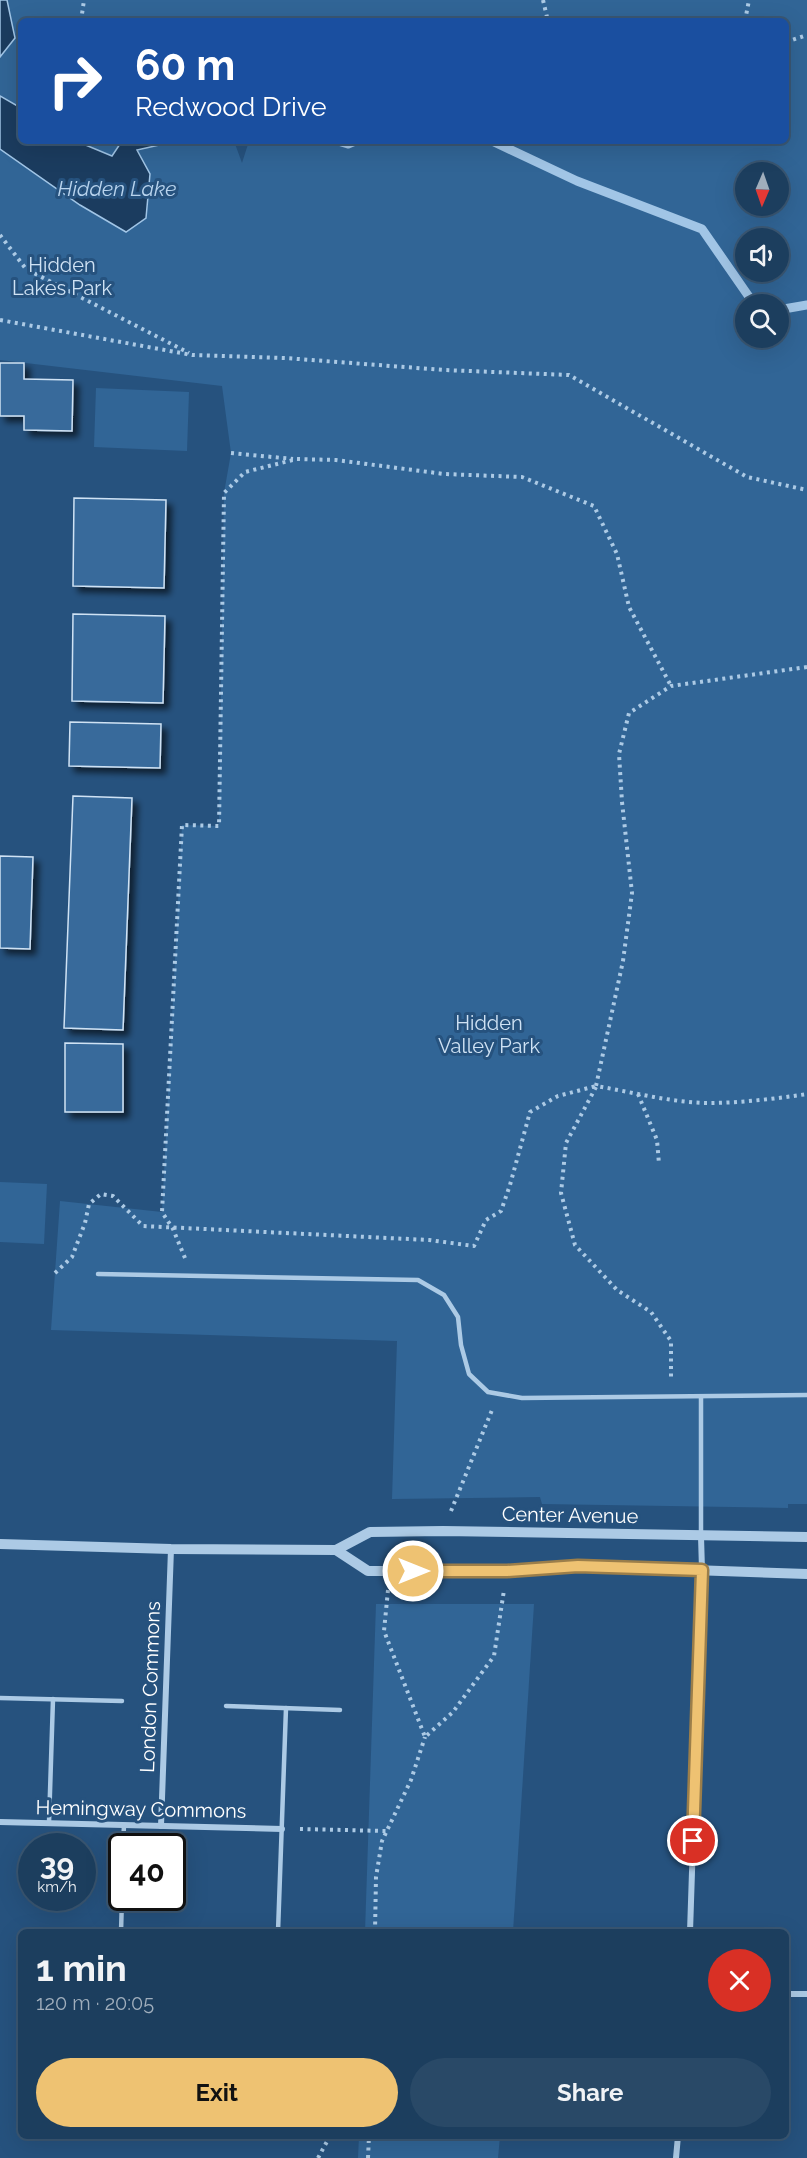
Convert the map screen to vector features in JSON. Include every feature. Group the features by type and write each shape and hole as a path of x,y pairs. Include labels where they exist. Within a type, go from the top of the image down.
{"street":[{"name":"Center Avenue","path":"0,1544 171,1549 336,1550 369,1532 442,1531 807,1537"},
{"path":"690,1929 702,1570 701,1536"},
{"name":"London Commons","path":"161,1826 171,1549"},
{"path":"336,1550 368,1571 507,1571 578,1566 807,1574"},
{"name":"Hemingway Commons","path":"0,1822 282,1829"},
{"path":"789,1994 807,1994"},
{"path":"676,2158 678,2139"}],"lane":[{"path":"98,1274 418,1280 444,1295 458,1317 461,1346 469,1374 488,1392 498,1394 522,1398 701,1398 807,1395"},
{"path":"701,1398 701,1536"},
{"path":"0,1698 122,1701"},
{"path":"49,1823 53,1699"},
{"path":"226,1706 340,1710"},
{"path":"278,1929 286,1708"},
{"path":"124,1825 124,1833"},
{"path":"121,1929 122,1911"}],"path":[{"path":"81,18 84,0"},
{"path":"543,0 548,18"},
{"path":"745,18 748,0"},
{"path":"789,41 807,35"},
{"path":"0,235 26,269 192,355"},
{"path":"0,320 192,355 285,358 444,370 569,375 747,477 807,490"},
{"path":"231,453 336,460 444,474 522,477 594,506 617,554 628,607 671,686"},
{"path":"192,1275 173,1229 162,1212 182,825 219,826 224,493 245,472 297,459"},
{"path":"701,1398 671,1385 671,1341 651,1312 617,1290 575,1245 561,1193 566,1143 596,1086 623,961 632,893 619,754 629,713 671,686 807,667"},
{"path":"55,1273 72,1257 85,1223 89,1204 101,1194 113,1196 143,1226 429,1240 474,1246 486,1220 501,1211 530,1112 558,1096 596,1086 705,1103 783,1098 807,1094"},
{"path":"638,1094 657,1140 659,1164"},
{"path":"442,1531 498,1394"},
{"path":"389,1571 384,1631 425,1737"},
{"path":"375,1929 376,1877 382,1841 411,1780 425,1737 453,1712 494,1656 507,1571"},
{"path":"282,1829 386,1832"},
{"path":"318,2158 328,2139"},
{"path":"369,2139 369,2158"}],"green space":[{"name":"Hidden Valley Park","path":"7,0 807,0 807,1504 788,1504 788,1508 542,1504 540,1497 392,1499 397,1341 51,1330 60,1201 162,1212 182,825 219,826 224,493 231,453 222,386 0,360 0,149 80,205 126,232 146,218 150,174 137,150 164,144 235,144 242,163 248,144 789,144 789,18 18,18 18,106 0,96 0,57 15,38"},
{"path":"83,144 120,144 112,156"},
{"path":"96,388 189,392 187,451 94,447"},
{"path":"0,1182 47,1184 44,1244 0,1242"},
{"path":"376,1604 534,1604 513,1929 365,1929"},
{"path":"359,2139 500,2139 498,2158 358,2158"}],"water":[{"path":"0,0 7,0 15,38 0,57"},
{"name":"Hidden Lake","path":"0,96 18,106 18,144 83,144 112,156 120,144 164,144 137,150 150,174 146,218 126,232 80,205 0,149"}],"building":[{"path":"0,363 24,363 24,379 73,380 72,431 24,430 24,416 0,416"},
{"path":"74,498 166,500 164,588 73,586"},
{"path":"73,614 165,616 163,703 72,701"},
{"path":"70,722 161,724 160,768 69,766"},
{"path":"73,796 132,798 123,1030 64,1028"},
{"path":"0,856 33,857 30,949 0,948"},
{"path":"65,1043 123,1044 123,1112 65,1112"}],"waterway":[{"path":"498,144 577,181 702,229 747,294"},
{"path":"789,308 807,305"}],"route":[{"path":"413,1571 507,1571 578,1566 702,1570 693,1841"}],"park label":[{"name":"Hidden Lakes Park","path":"62,276"}]}
